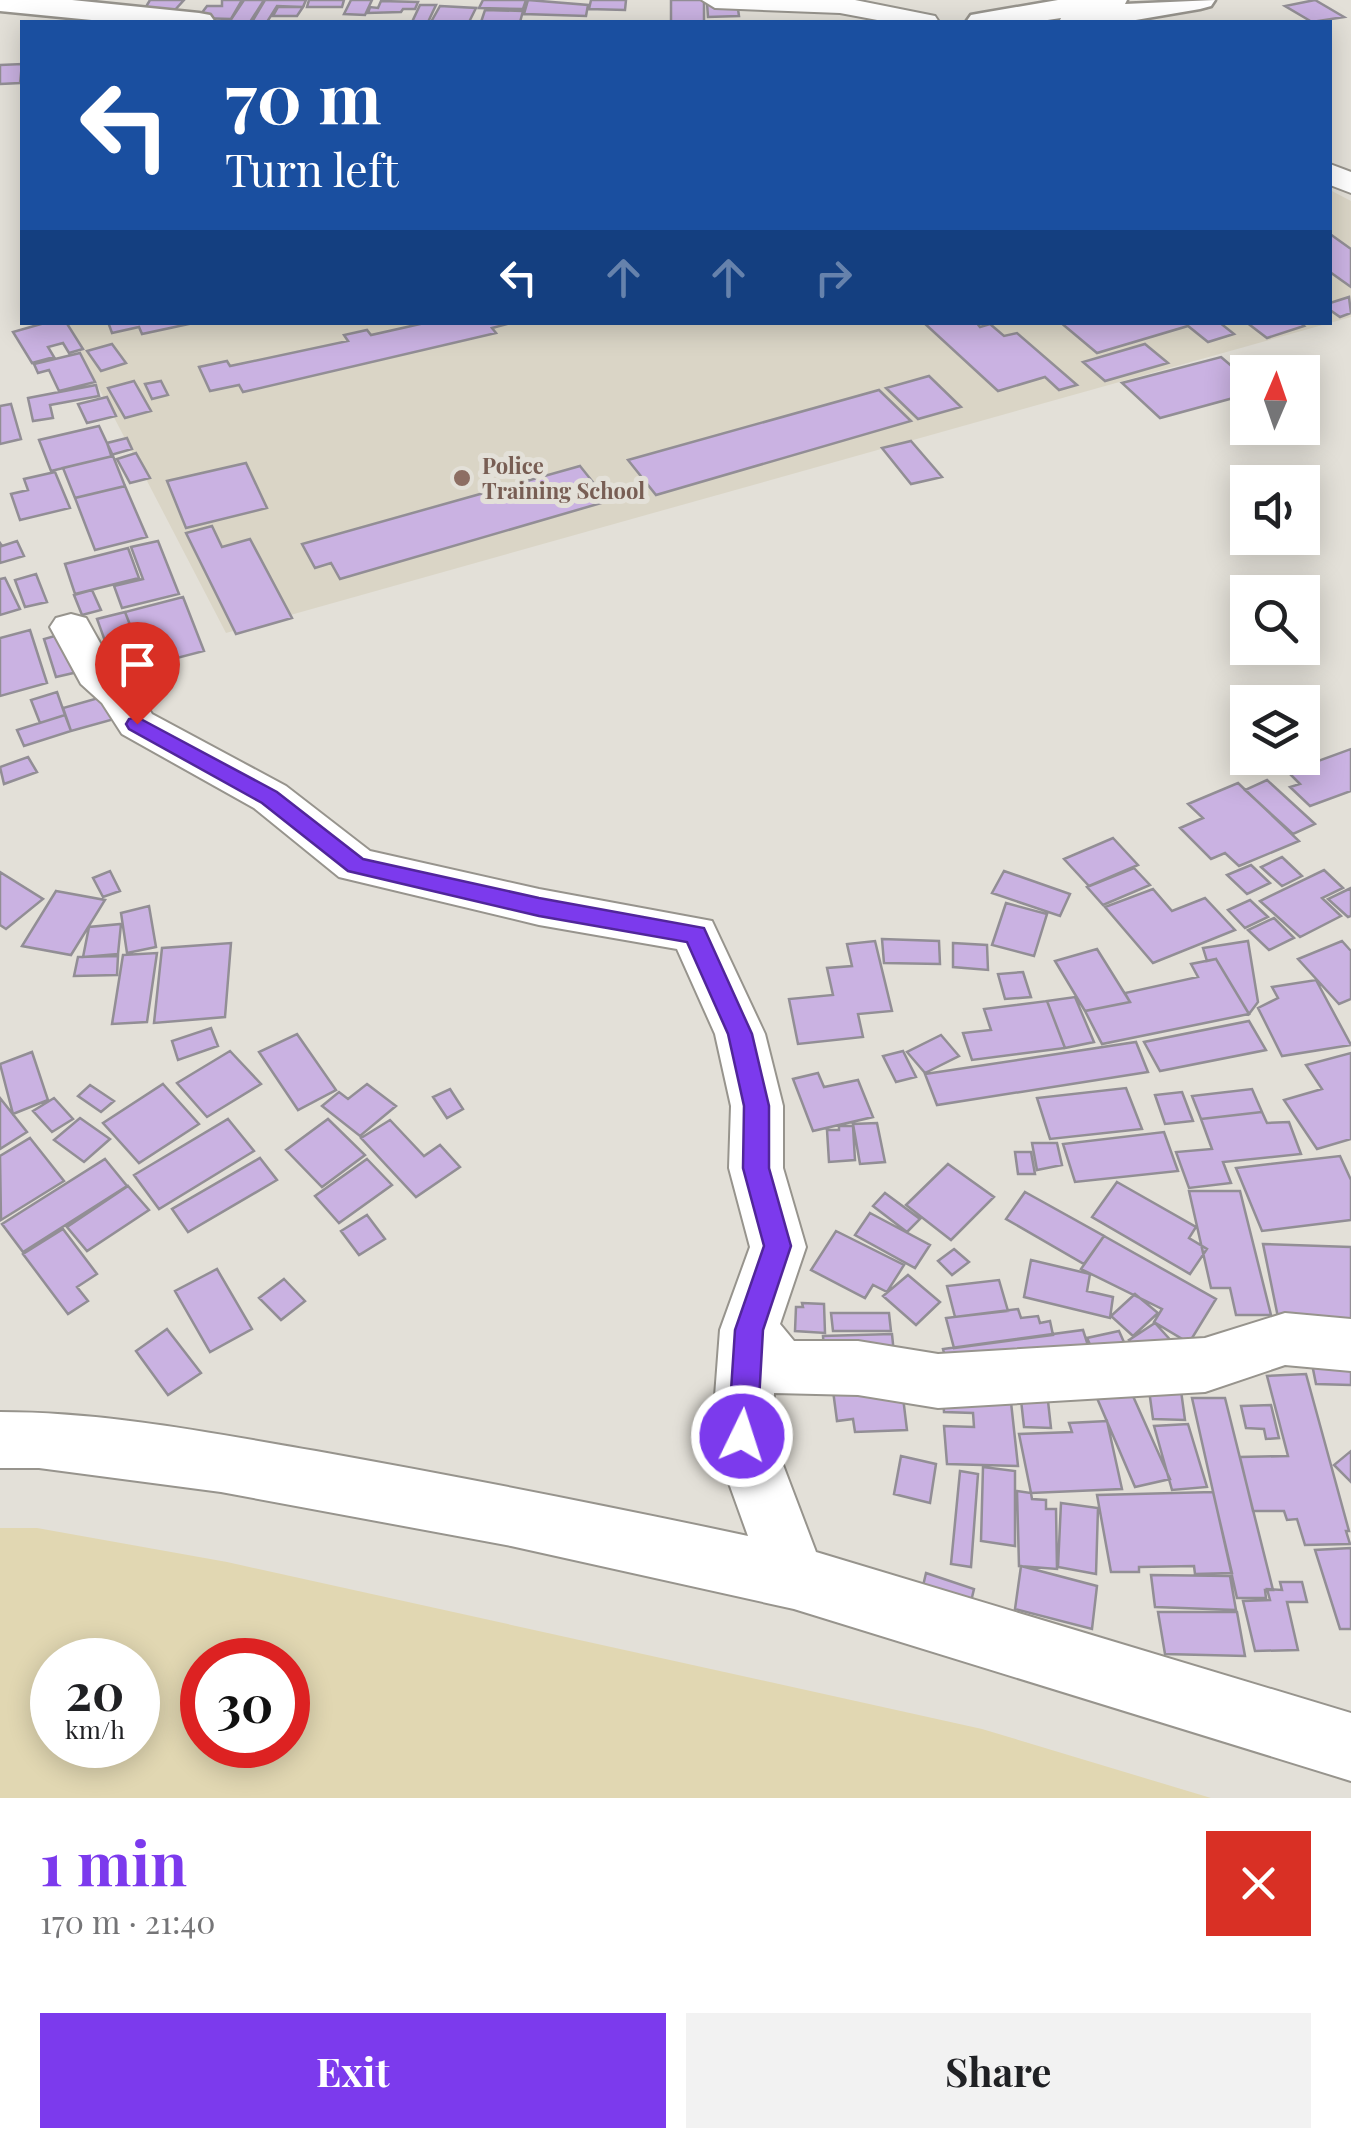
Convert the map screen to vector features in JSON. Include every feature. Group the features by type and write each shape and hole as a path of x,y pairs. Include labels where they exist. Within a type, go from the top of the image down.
{"main road":[{"path":"1014,20 1045,18 1112,0"},
{"path":"1083,20 1200,0"},
{"path":"0,2 179,20"},
{"path":"0,15 47,20"}],"street":[{"path":"714,0 838,3 917,20"},
{"path":"72,627 96,674 118,693 137,724 270,798 356,865 539,907 696,934 740,1034 757,1106 756,1168 778,1246 749,1330 742,1436 794,1577"},
{"path":"749,1330 780,1368 858,1368 938,1381 1205,1365 1285,1338 1351,1345"},
{"path":"0,1440 39,1440 221,1463 511,1516 794,1577 1351,1747"}],"shaded area":[{"name":"Police Training School","path":"1332,191 1351,201 1351,317 1332,322"},
{"name":"Police Training School","path":"66,325 1323,325 226,633"}],"sand":[{"path":"0,1528 37,1528 227,1562 982,1729 1211,1798 0,1798"}],"building":[{"path":"150,0 184,0 174,11 144,10"},
{"path":"222,0 242,0 231,19 198,18 207,6 222,6"},
{"path":"244,0 264,0 251,20 231,20"},
{"path":"265,0 306,0 303,7 277,6 268,20 253,20"},
{"path":"309,0 344,0 342,7 307,7"},
{"path":"351,0 372,0 365,15 344,14"},
{"path":"483,0 526,0 523,9 479,8"},
{"path":"528,0 588,5 586,16 524,14"},
{"path":"591,0 626,0 625,10 589,9"},
{"path":"671,0 704,0 704,20 671,20"},
{"path":"1315,0 1344,17 1309,20 1285,6"},
{"path":"381,1 418,2 415,9 368,13 370,7 378,8"},
{"path":"737,2 739,16 708,17 707,3"},
{"path":"420,5 436,5 429,20 413,20"},
{"path":"440,6 476,8 470,20 432,20"},
{"path":"278,7 303,7 297,16 273,16"},
{"path":"485,10 523,11 521,20 482,20"},
{"path":"20,64 20,83 0,84 0,65"},
{"path":"1332,235 1351,249 1351,287 1332,273"},
{"path":"1349,297 1351,313 1340,317 1332,311 1332,302"},
{"path":"38,325 68,325 83,349 69,353 63,343 48,347 54,357 32,363 13,332"},
{"path":"109,325 184,325 142,334 139,327 112,333"},
{"path":"416,325 504,325 492,328 496,333 243,392 239,385 210,391 199,367 227,361 230,366 348,341 344,335 367,330 371,335"},
{"path":"926,325 991,325 1004,336 1017,333 1077,385 1059,390 1045,377 998,391"},
{"path":"1064,325 1223,325 1234,334 1208,342 1188,326 1097,353"},
{"path":"1250,325 1304,326 1267,338"},
{"path":"112,344 126,363 101,371 87,351"},
{"path":"1145,344 1168,363 1105,381 1083,362"},
{"path":"80,353 95,382 59,391 49,370 38,373 34,364"},
{"path":"1221,357 1230,365 1230,399 1160,418 1122,383"},
{"path":"929,376 961,407 918,419 886,388"},
{"path":"134,381 151,411 125,418 108,388"},
{"path":"161,381 168,395 152,399 145,384"},
{"path":"96,385 99,396 50,405 53,418 33,421 28,398"},
{"path":"879,390 911,421 656,495 628,460"},
{"path":"107,397 116,416 87,423 78,404"},
{"path":"11,404 21,439 0,444 0,406"},
{"path":"99,426 113,456 51,471 39,440"},
{"path":"127,438 132,449 111,455 107,443"},
{"path":"911,441 942,477 911,484 882,448"},
{"path":"136,453 150,478 130,483 117,459"},
{"path":"113,456 125,486 75,498 63,468"},
{"path":"246,463 267,508 186,528 167,481"},
{"path":"580,466 608,501 340,579 331,563 315,568 302,544"},
{"path":"55,472 70,508 20,520 11,494 28,490 24,479"},
{"path":"125,486 147,537 95,550 75,498"},
{"path":"212,526 222,547 250,539 292,618 236,634 186,533"},
{"path":"17,541 24,556 0,563 0,543 2,546"},
{"path":"158,541 179,594 122,608 114,586 143,579 131,547"},
{"path":"128,548 139,578 75,594 65,564"},
{"path":"36,574 47,602 25,607 15,580"},
{"path":"5,578 20,609 0,615 0,579"},
{"path":"92,590 101,610 82,615 74,595"},
{"path":"183,597 204,651 146,666 125,612"},
{"path":"125,612 146,666 117,674 97,619"},
{"path":"30,630 47,683 0,696 0,638"},
{"path":"69,632 82,671 56,677 44,639"},
{"path":"57,692 65,715 40,723 31,700"},
{"path":"109,695 118,718 71,731 63,708"},
{"path":"65,715 71,731 24,746 17,730"},
{"path":"1351,749 1351,791 1310,806 1290,787 1300,784 1291,775 1320,775 1320,760"},
{"path":"28,757 37,772 4,784 0,767"},
{"path":"1267,780 1315,824 1293,834 1245,790"},
{"path":"1238,783 1299,841 1239,866 1225,853 1211,859 1180,828 1203,818 1188,804"},
{"path":"1113,838 1138,865 1089,886 1064,859"},
{"path":"1282,857 1302,876 1282,886 1261,867"},
{"path":"1251,865 1270,883 1247,894 1227,875"},
{"path":"1134,868 1150,885 1103,905 1087,887"},
{"path":"1324,870 1343,888 1322,898 1341,916 1300,937 1260,901"},
{"path":"110,871 120,891 103,897 93,878"},
{"path":"1004,871 1070,894 1060,916 992,893"},
{"path":"0,872 43,899 6,929 0,925"},
{"path":"1351,888 1351,916 1348,917 1328,899"},
{"path":"1153,889 1172,911 1205,898 1235,930 1153,963 1105,907"},
{"path":"56,891 105,900 71,955 22,946"},
{"path":"1250,900 1268,917 1245,928 1228,910"},
{"path":"1006,903 1047,914 1034,956 992,945"},
{"path":"149,906 156,947 127,953 121,913"},
{"path":"1274,918 1294,938 1269,950 1248,930"},
{"path":"121,924 118,954 83,957 89,927"},
{"path":"882,939 939,941 940,964 884,963"},
{"path":"875,941 892,1011 858,1014 863,1037 798,1044 789,999 833,995 827,968 852,966 847,944"},
{"path":"1248,941 1258,1002 1249,1014 1216,959 1207,961 1203,948"},
{"path":"1342,941 1351,951 1351,999 1339,1004 1298,959"},
{"path":"231,943 225,1017 154,1023 162,948"},
{"path":"953,943 987,945 988,970 953,967"},
{"path":"1097,949 1130,1002 1085,1011 1055,961"},
{"path":"157,953 147,1022 112,1024 123,955"},
{"path":"118,956 117,975 74,976 78,957"},
{"path":"1216,959 1249,1014 1102,1044 1085,1011 1130,1002 1125,993 1198,977 1191,964"},
{"path":"1023,972 1031,997 1005,999 998,974"},
{"path":"1316,980 1351,1045 1282,1056 1258,1008 1278,998 1272,987"},
{"path":"1075,997 1094,1042 1065,1048 1047,1001"},
{"path":"1047,1001 1065,1048 972,1060 963,1033 991,1030 984,1009"},
{"path":"1249,1021 1266,1050 1160,1071 1144,1042"},
{"path":"211,1028 218,1046 178,1060 172,1041"},
{"path":"297,1034 336,1090 298,1110 259,1052"},
{"path":"941,1035 959,1056 925,1073 907,1052"},
{"path":"1136,1042 1148,1072 937,1105 925,1074"},
{"path":"230,1051 261,1084 207,1117 177,1083"},
{"path":"903,1051 916,1077 896,1082 883,1056"},
{"path":"32,1052 48,1100 13,1114 0,1064"},
{"path":"1351,1053 1351,1139 1317,1149 1284,1100 1322,1089 1306,1065"},
{"path":"818,1073 824,1087 858,1080 873,1117 813,1131 793,1079"},
{"path":"163,1084 199,1124 139,1163 103,1123"},
{"path":"367,1084 396,1106 360,1136 322,1106 339,1092 348,1099"},
{"path":"90,1085 114,1101 101,1112 78,1096"},
{"path":"1126,1088 1142,1129 1050,1139 1037,1098"},
{"path":"450,1089 463,1109 447,1118 433,1097"},
{"path":"1252,1089 1262,1112 1201,1119 1192,1096"},
{"path":"1182,1092 1193,1121 1165,1124 1155,1095"},
{"path":"0,1098 27,1132 0,1149"},
{"path":"54,1098 73,1119 52,1132 33,1111"},
{"path":"1262,1112 1267,1123 1289,1122 1301,1154 1223,1162 1231,1183 1189,1188 1176,1152 1212,1149 1201,1119"},
{"path":"80,1118 110,1139 84,1162 54,1140"},
{"path":"228,1119 254,1151 159,1209 134,1175"},
{"path":"328,1119 365,1155 322,1187 286,1150"},
{"path":"390,1120 424,1156 440,1145 460,1167 416,1197 361,1138"},
{"path":"877,1123 885,1162 860,1164 853,1124"},
{"path":"839,1126 853,1126 855,1160 829,1162 827,1130 839,1130"},
{"path":"1164,1132 1178,1171 1075,1182 1063,1144"},
{"path":"30,1138 64,1181 1,1220 0,1156"},
{"path":"1032,1143 1057,1143 1062,1165 1037,1170"},
{"path":"1015,1152 1031,1152 1035,1174 1018,1174"},
{"path":"1340,1156 1351,1180 1351,1220 1262,1231 1236,1168"},
{"path":"260,1158 277,1180 188,1232 172,1209"},
{"path":"105,1159 127,1186 23,1252 2,1224"},
{"path":"367,1159 392,1185 339,1223 315,1196"},
{"path":"948,1164 994,1197 951,1240 906,1205"},
{"path":"1117,1182 1196,1227 1189,1238 1207,1249 1190,1274 1092,1217"},
{"path":"128,1186 149,1210 87,1251 67,1227"},
{"path":"1189,1191 1240,1191 1271,1315 1236,1315 1230,1288 1211,1288"},
{"path":"1025,1192 1104,1236 1084,1264 1006,1219"},
{"path":"885,1193 920,1219 907,1232 873,1206"},
{"path":"870,1213 930,1245 915,1268 855,1235"},
{"path":"367,1215 385,1239 359,1255 341,1231"},
{"path":"63,1229 97,1274 77,1287 88,1301 68,1314 23,1254"},
{"path":"836,1231 904,1265 887,1292 873,1285 865,1298 811,1270"},
{"path":"1104,1236 1216,1299 1189,1343 1154,1322 1162,1309 1081,1269"},
{"path":"1263,1244 1351,1247 1351,1330 1280,1327"},
{"path":"954,1249 969,1262 952,1275 938,1261"},
{"path":"1031,1260 1090,1274 1087,1291 1113,1297 1110,1318 1024,1297"},
{"path":"217,1269 252,1329 210,1352 175,1291"},
{"path":"908,1275 940,1302 916,1325 883,1296"},
{"path":"284,1279 305,1301 281,1320 259,1298"},
{"path":"999,1280 1008,1311 955,1317 947,1286"},
{"path":"1135,1294 1158,1313 1133,1336 1111,1316"},
{"path":"802,1303 824,1304 825,1333 795,1331 796,1307 803,1307"},
{"path":"1018,1309 1021,1318 1038,1316 1040,1323 1050,1321 1053,1335 954,1348 946,1318"},
{"path":"831,1313 889,1313 891,1331 833,1331"},
{"path":"1155,1323 1174,1344 1147,1361 1129,1340"},
{"path":"167,1329 201,1373 168,1395 136,1351"},
{"path":"1083,1330 1093,1361 951,1379 943,1349"},
{"path":"1119,1331 1131,1358 1099,1364 1087,1338"},
{"path":"892,1334 895,1364 825,1364 823,1336"},
{"path":"1310,1354 1351,1356 1351,1385 1316,1384"},
{"path":"1306,1374 1350,1544 1305,1545 1297,1519 1287,1520 1284,1511 1253,1511 1240,1457 1288,1456 1267,1376"},
{"path":"1124,1376 1170,1479 1135,1487 1091,1384"},
{"path":"1179,1376 1185,1420 1153,1419 1149,1390"},
{"path":"901,1381 907,1430 855,1432 853,1419 837,1421 832,1383"},
{"path":"942,1382 1009,1384 1018,1466 947,1464 944,1426 974,1427 973,1413 944,1412"},
{"path":"1019,1382 1046,1383 1051,1428 1024,1427"},
{"path":"1192,1398 1225,1398 1273,1590 1265,1590 1266,1598 1237,1598"},
{"path":"1271,1405 1279,1438 1266,1439 1264,1429 1246,1428 1241,1406"},
{"path":"1107,1421 1122,1489 1031,1493 1019,1434 1072,1432 1069,1423"},
{"path":"1188,1424 1207,1487 1172,1490 1154,1426"},
{"path":"1351,1451 1351,1482 1334,1465"},
{"path":"901,1456 936,1464 930,1503 894,1494"},
{"path":"983,1467 1015,1471 1015,1546 981,1541"},
{"path":"960,1471 978,1474 971,1567 951,1564"},
{"path":"1017,1491 1031,1493 1032,1499 1046,1500 1046,1509 1056,1509 1057,1569 1019,1566"},
{"path":"1213,1492 1232,1573 1195,1574 1194,1566 1111,1572 1097,1495"},
{"path":"1061,1503 1098,1508 1096,1574 1058,1567"},
{"path":"1351,1548 1351,1629 1340,1629 1315,1550"},
{"path":"1021,1566 1097,1586 1092,1629 1015,1609"},
{"path":"926,1573 974,1589 968,1614 920,1599"},
{"path":"1151,1575 1230,1576 1236,1610 1155,1607"},
{"path":"1280,1582 1302,1582 1307,1602 1287,1602 1298,1650 1255,1651 1243,1601 1270,1600 1267,1589 1282,1590"},
{"path":"1158,1612 1237,1612 1245,1656 1165,1654"}],"place":[{"name":"Police Training School","path":"462,478"}],"route":[{"path":"137,724 270,798 356,865 539,907 696,934 740,1034 757,1106 756,1168 778,1246 749,1330 742,1436"}]}
